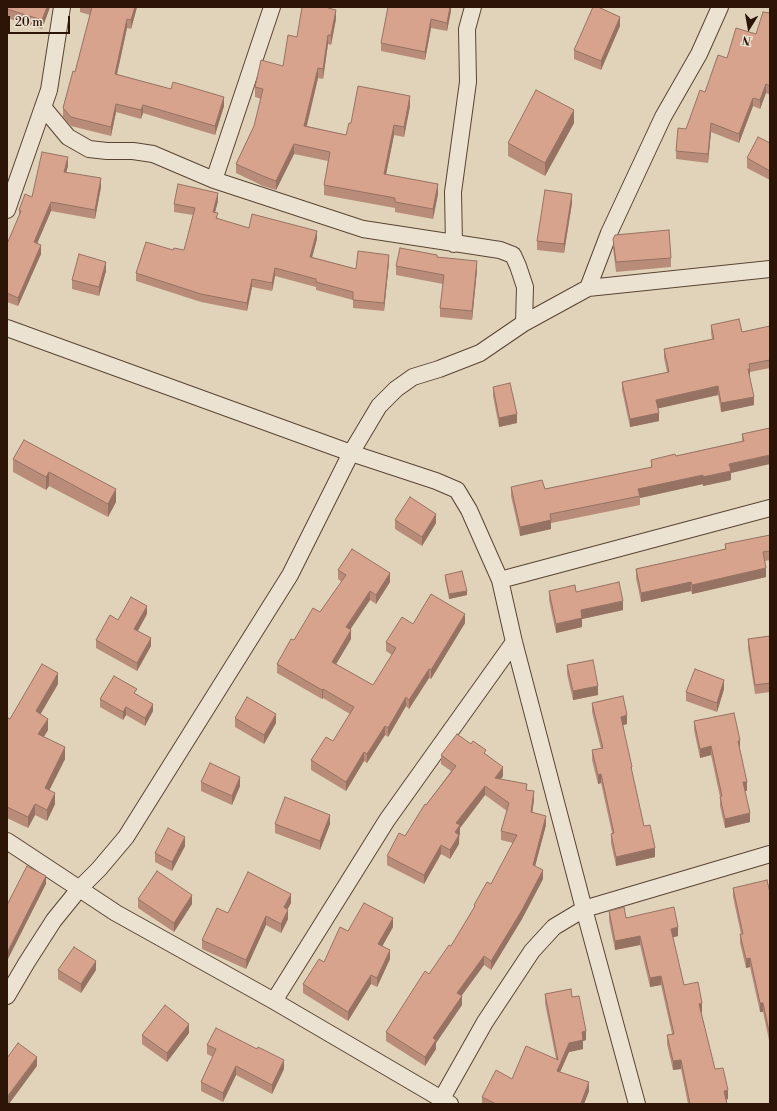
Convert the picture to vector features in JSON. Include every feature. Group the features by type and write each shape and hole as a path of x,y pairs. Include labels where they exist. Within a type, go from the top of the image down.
{"street":[{"path":"7,210 48,90 62,7"},
{"path":"214,180 272,7"},
{"path":"454,244 453,192 468,82 468,29 473,7"},
{"path":"588,288 609,233 663,117 699,54 720,7"},
{"path":"43,107 68,138 89,149 133,151 153,154 214,180 363,229 500,250 513,255 525,287 524,323"},
{"path":"7,996 26,962 54,920 80,888 99,869 126,837 290,576 351,453 379,406 396,389 413,377 439,369 480,353 524,323 588,288 770,269"},
{"path":"8,330 351,453 436,481 457,490 469,510 500,580 514,642 636,1104"},
{"path":"500,580 770,508"},
{"path":"274,1001 387,820 514,642"},
{"path":"7,841 116,913 274,1001 445,1102 485,1022 532,951 554,927 584,909 770,854"}],"building":[{"path":"7,7 47,7 42,20 7,9"},
{"path":"92,7 135,7 131,20 127,19 115,74 171,89 173,82 224,97 215,126 143,105 141,110 116,104 111,127 71,117 63,108 73,71 75,72"},
{"path":"302,7 328,7 336,10 331,35 328,35 323,69 318,68 304,126 346,135 349,123 351,123 358,86 410,96 404,127 394,125 384,174 438,184 433,209 395,202 395,198 324,185 330,152 294,144 276,181 236,164 254,126 263,89 255,87 261,60 283,66 288,35 297,37"},
{"path":"388,7 450,7 447,23 431,19 425,52 381,43"},
{"path":"593,7 598,7 620,17 601,61 574,50"},
{"path":"763,12 770,13 770,86 766,84 760,100 753,98 739,134 711,123 708,154 676,151 678,128 686,129 700,90 705,92 718,55 727,58 736,28 756,34"},
{"path":"536,90 574,110 545,163 508,143"},
{"path":"758,137 770,143 770,171 747,158"},
{"path":"42,152 68,157 64,172 101,178 95,210 51,202 34,242 41,245 18,298 7,293 7,244 21,211 19,210 25,194 32,197"},
{"path":"178,184 218,193 213,212 218,213 216,218 249,228 252,214 317,231 310,257 356,269 358,251 389,255 384,303 353,300 353,292 316,282 316,279 275,268 272,283 252,279 247,303 201,294 136,273 146,242 173,250 174,248 184,250 195,208 174,204"},
{"path":"545,190 572,194 564,244 537,241"},
{"path":"669,230 671,258 616,262 613,239 615,235"},
{"path":"400,248 437,255 437,257 477,261 472,311 440,308 444,275 396,266"},
{"path":"79,254 106,262 99,287 72,280"},
{"path":"739,319 742,332 770,326 770,360 749,364 750,369 748,369 754,397 721,403 718,386 656,400 659,413 630,419 622,382 669,372 664,349 714,339 711,325"},
{"path":"510,383 517,414 499,418 493,387"},
{"path":"770,428 770,455 729,464 731,471 703,477 703,475 638,489 640,496 550,514 551,520 520,527 511,487 542,480 545,489 652,467 651,460 744,441 742,434"},
{"path":"24,440 116,489 108,504 49,472 46,477 13,459"},
{"path":"410,497 436,514 422,537 395,520"},
{"path":"770,535 770,551 763,552 766,568 692,585 691,582 641,593 636,569 726,549 725,544"},
{"path":"352,549 390,573 376,595 370,591 346,627 351,630 332,662 373,685 396,648 386,642 402,617 413,624 431,594 465,614 431,670 429,669 409,700 406,697 388,728 385,726 367,754 364,752 346,782 311,760 326,737 333,741 354,707 277,664 291,639 294,640 313,608 320,612 346,575 338,570"},
{"path":"462,571 467,591 449,594 445,575"},
{"path":"619,582 623,601 581,610 582,618 556,624 549,591 575,585 576,592"},
{"path":"131,597 147,606 134,629 151,638 137,663 96,640 110,615 118,620"},
{"path":"770,636 770,683 755,685 748,639"},
{"path":"593,660 598,686 573,691 567,665"},
{"path":"42,664 58,673 36,711 48,719 38,734 65,747 45,788 55,793 47,810 35,804 28,817 7,807 7,720 8,718 10,719"},
{"path":"695,669 724,680 717,703 686,692"},
{"path":"114,676 137,689 134,693 153,704 145,718 126,707 123,712 100,699"},
{"path":"623,696 627,715 621,717 631,767 644,826 650,825 655,848 616,857 611,834 614,833 601,774 598,775 592,750 603,748 592,703"},
{"path":"247,697 276,714 264,735 235,718"},
{"path":"734,713 740,740 738,741 747,782 743,782 750,813 725,819 720,797 722,796 711,746 700,749 694,721"},
{"path":"457,734 471,744 473,741 486,750 484,753 503,767 495,778 527,784 526,790 534,791 531,812 546,816 533,865 543,870 522,910 491,961 484,956 457,993 462,996 433,1038 436,1040 425,1057 386,1032 425,971 429,974 449,945 451,946 475,906 474,905 487,882 491,884 517,835 501,831 509,803 485,786 456,823 460,825 455,832 459,835 450,850 441,845 424,875 387,856 399,833 405,836 425,804 426,805 456,766 441,755"},
{"path":"210,763 240,777 232,796 201,782"},
{"path":"285,797 330,815 320,841 275,824"},
{"path":"168,828 185,837 172,862 155,853"},
{"path":"27,866 46,876 7,953 7,905"},
{"path":"157,871 192,895 174,923 138,899"},
{"path":"248,872 291,894 284,907 288,910 281,924 266,916 246,960 202,940 217,908 228,913"},
{"path":"767,880 770,893 770,1036 763,1003 760,1003 750,958 746,959 740,934 743,934 733,888"},
{"path":"364,903 393,918 378,944 390,950 377,978 371,975 348,1012 303,984 319,959 324,962 340,927 348,931"},
{"path":"624,907 626,918 674,907 678,927 671,929 684,985 698,982 702,1003 699,1004 715,1069 723,1068 728,1090 724,1091 727,1104 690,1104 681,1060 673,1061 667,1035 674,1034 661,976 650,978 640,936 615,941 609,911"},
{"path":"74,947 96,961 81,984 58,970"},
{"path":"571,989 572,997 579,996 586,1031 582,1032 583,1040 569,1043 557,1071 589,1082 581,1103 583,1104 496,1104 482,1097 496,1070 512,1079 526,1046 558,1060 545,994"},
{"path":"165,1005 189,1024 167,1053 142,1035"},
{"path":"216,1028 257,1049 258,1047 284,1060 272,1085 236,1066 223,1093 201,1082 216,1049 207,1045"},
{"path":"18,1043 37,1057 7,1097 7,1058"}]}
